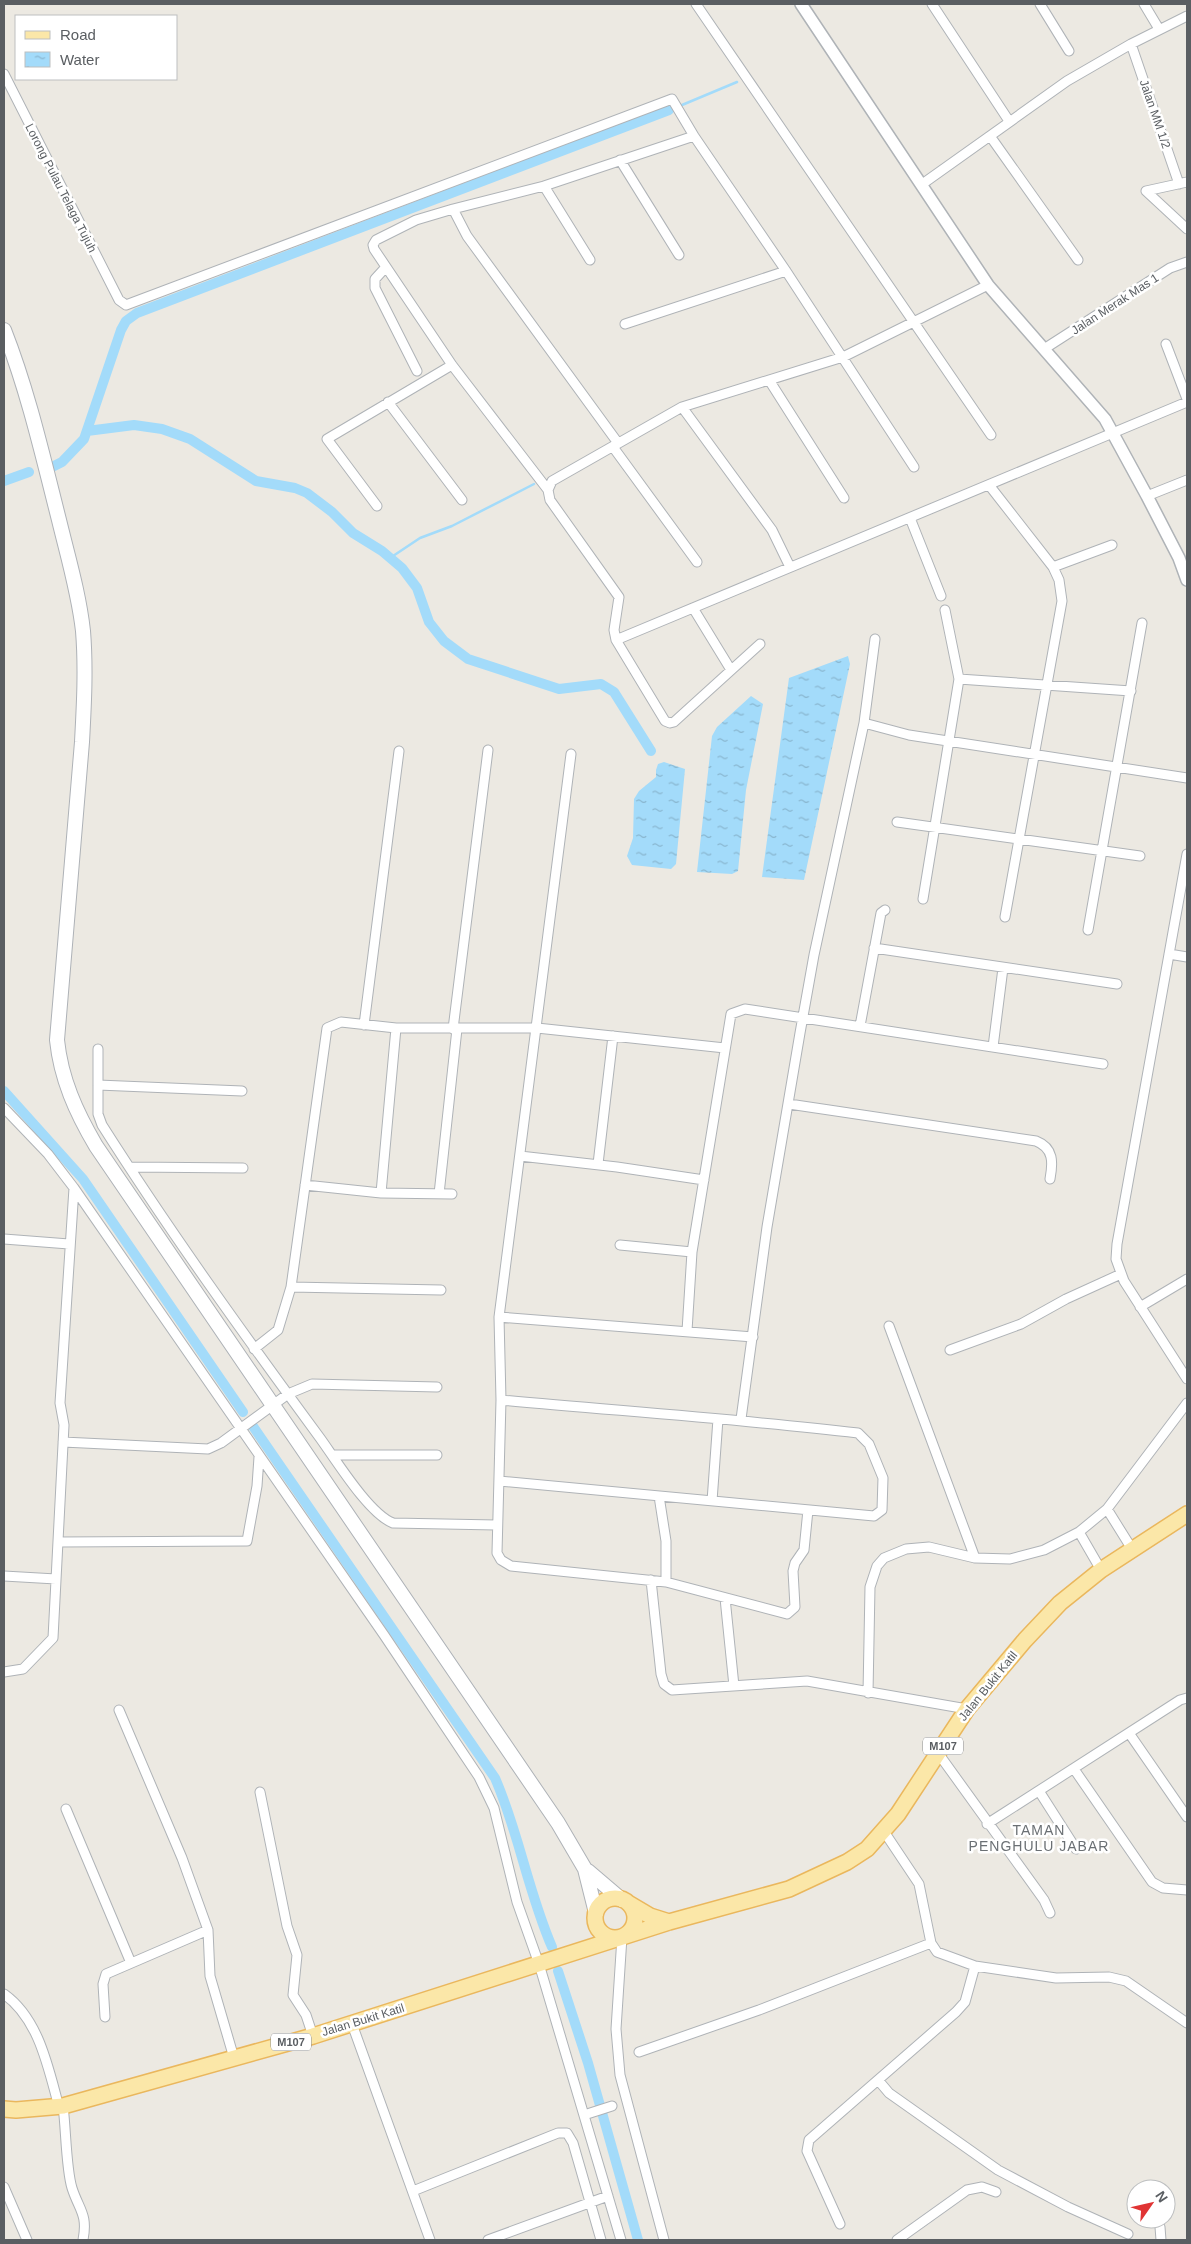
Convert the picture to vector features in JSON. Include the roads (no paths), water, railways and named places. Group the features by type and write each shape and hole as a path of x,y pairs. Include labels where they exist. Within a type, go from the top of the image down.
{"main road":[{"path":"4,330 15,361 50,482 78,598 83,631 84,715 58,1020 59,1060 73,1102 96,1146 552,1815 585,1869 595,1901 597,1925 604,1934 616,1938 622,1937 631,1930 635,1920 632,1908 585,1869"},
{"name":"Jalan Bukit Katil","path":"669,1922 789,1889 847,1862 867,1849 898,1814 967,1709 1025,1640 1060,1603 1101,1570 1187,1514"},
{"path":"573,1953 582,1945 604,1902 609,1899 625,1901 650,1916 669,1922"},
{"name":"M107","path":"573,1953 669,1922"},
{"name":"Jalan Bukit Katil","path":"4,2109 61,2107 313,2036 573,1953"}],"street":[{"path":"696,4 991,434"},
{"path":"801,4 988,285 1095,406 1114,432 1147,496 1183,557 1187,580"},
{"path":"932,4 1009,121"},
{"path":"1040,4 1069,51"},
{"path":"1144,4 1159,29"},
{"path":"921,186 1067,81 1131,44 1187,16"},
{"name":"Jalan MM 1/2","path":"1131,44 1183,183"},
{"name":"Lorong Pulau Telaga Tujuh","path":"4,74 120,300 126,305 488,166 542,149 672,99 694,136"},
{"path":"760,644 674,722 666,721 616,640 614,630 619,596 550,500 548,490 452,365 374,249 373,245 376,240 416,220 544,186 694,136 786,271 914,467"},
{"path":"990,136 1078,260"},
{"path":"620,160 679,255"},
{"path":"1183,183 1146,190 1187,229"},
{"path":"544,186 590,260"},
{"path":"453,209 466,236 616,445 697,562"},
{"name":"Jalan Merak Mas 1","path":"1044,350 1170,268 1187,262"},
{"path":"386,267 375,279 375,288 417,371"},
{"path":"625,324 786,271"},
{"path":"548,490 552,481 682,407 843,357 988,285"},
{"path":"616,640 1187,401 1166,344"},
{"path":"377,506 327,439 452,365"},
{"path":"769,380 844,498"},
{"path":"388,402 462,500"},
{"path":"682,407 772,530 790,568"},
{"path":"1147,496 1187,480"},
{"path":"989,485 1053,567 1059,580 1062,600 1046,686 1036,756 1005,917"},
{"path":"910,518 942,596"},
{"path":"1053,567 1112,545"},
{"path":"693,608 730,670"},
{"path":"923,899 958,679 945,610"},
{"path":"1088,930 1101,851 1118,769 1142,623"},
{"path":"741,1420 767,1227 814,955 864,723 876,639"},
{"path":"958,679 1130,691"},
{"path":"864,723 910,735 1118,769 1187,778"},
{"path":"439,1194 455,1029 488,750"},
{"path":"364,1025 399,751"},
{"path":"571,754 499,1317 501,1400 496,1525 499,1556 511,1566 666,1582 782,1614 792,1612 796,1600 793,1571 804,1550 808,1510"},
{"path":"897,822 1140,856"},
{"path":"1187,854 1116,1244 1116,1260 1121,1274 1187,1379"},
{"path":"860,1026 881,913 885,910"},
{"path":"874,948 1117,984"},
{"path":"1169,954 1187,957"},
{"path":"993,1047 1002,968"},
{"path":"687,1331 692,1252 731,1014 740,1009 804,1017 1103,1064"},
{"path":"254,1349 278,1330 291,1287 327,1028 341,1022 396,1028 536,1028 725,1048"},
{"path":"381,1193 396,1028"},
{"path":"598,1164 613,1036"},
{"path":"98,1049 100,1120 254,1349 359,1490 386,1521 400,1524 496,1525"},
{"path":"98,1085 242,1091"},
{"path":"789,1104 1043,1143 1052,1158 1050,1179"},
{"path":"4,1108 54,1161 74,1188 239,1430 384,1636 479,1777 494,1808 517,1902 539,1964 621,2240"},
{"path":"520,1156 598,1164 704,1180"},
{"path":"131,1167 243,1168"},
{"path":"305,1185 381,1193 452,1194"},
{"path":"4,1672 23,1669 53,1638 64,1418 60,1403 74,1188"},
{"path":"4,1239 69,1244"},
{"path":"620,1245 692,1252"},
{"path":"950,1350 1021,1324 1066,1299 1121,1274"},
{"path":"1140,1307 1187,1279"},
{"path":"291,1287 440,1290"},
{"path":"499,1317 753,1337"},
{"path":"889,1326 975,1558"},
{"path":"63,1442 208,1449 221,1443 288,1394 312,1384 437,1387"},
{"path":"499,1481 874,1516 880,1514 882,1510 883,1478 866,1439 858,1433 741,1420 501,1400"},
{"path":"868,1693 870,1587 877,1566 892,1553 918,1547 929,1547 975,1558 993,1560 1024,1557 1079,1532 1106,1509 1187,1403"},
{"path":"712,1501 718,1419"},
{"path":"333,1455 437,1455"},
{"path":"58,1542 247,1541 257,1486 259,1457"},
{"path":"659,1496 666,1541 666,1582"},
{"path":"1106,1509 1132,1549"},
{"path":"1079,1532 1101,1570"},
{"path":"4,1576 56,1579"},
{"path":"651,1580 661,1674 664,1684 677,1690 806,1681 967,1709"},
{"path":"725,1598 734,1686"},
{"path":"987,1824 1183,1698 1187,1698"},
{"path":"119,1710 182,1858 208,1930 210,1976 234,2058"},
{"path":"1129,1733 1187,1817"},
{"path":"938,1753 987,1824 1044,1900 1050,1913"},
{"path":"1074,1768 1152,1882 1163,1888 1187,1890"},
{"path":"1039,1791 1076,1849"},
{"path":"260,1792 287,1926 297,1955 293,1995 306,2015 313,2036"},
{"path":"66,1809 131,1963"},
{"path":"884,1830 919,1884 931,1943 937,1952 975,1966 1056,1978 1109,1977 1126,1981 1187,2022"},
{"path":"105,2017 104,1978 109,1972 208,1930"},
{"path":"622,1937 616,2029 620,2075 664,2240"},
{"path":"639,2052 759,2010 931,1943"},
{"path":"840,2224 807,2151 809,2140 961,2007 970,1990 975,1966"},
{"path":"4,1994 12,2000 31,2024 61,2107 72,2188 82,2206 85,2229 83,2240"},
{"path":"352,2024 430,2240"},
{"path":"878,2080 888,2093 998,2170 1068,2207 1128,2234"},
{"path":"584,2115 612,2106"},
{"path":"413,2191 558,2133 567,2133 574,2143 601,2240"},
{"path":"4,2187 28,2240"},
{"path":"897,2240 968,2190 982,2187 996,2192"},
{"path":"488,2240 608,2196"}],"water":[{"path":"848,656 850,664 804,880 762,877 789,678"},
{"path":"751,696 763,704 746,790 738,871 732,874 697,872 712,736 717,727"},
{"path":"664,762 685,769 676,864 671,869 632,865 627,856 633,838 634,799 639,791 656,777 658,764"}],"waterway":[{"path":"682,105 737,82"},
{"path":"50,468 62,462 84,439 121,330 126,321 137,313 669,110"},
{"path":"87,431 134,425 162,429 190,439 256,481 295,488 307,493 332,512 353,533 382,551 402,568 417,588 429,622 444,641 468,659 559,689 601,684 614,692 651,751"},
{"path":"4,481 29,472"},
{"path":"390,558 420,538 452,526 534,484"},
{"path":"4,1091 83,1179 243,1412"},
{"path":"250,1422 495,1778 511,1820 536,1905 552,1947"},
{"path":"558,1971 588,2063 638,2240"}],"district":[{"name":"TAMAN PENGHULU JABAR","path":"1039,1838"}]}
